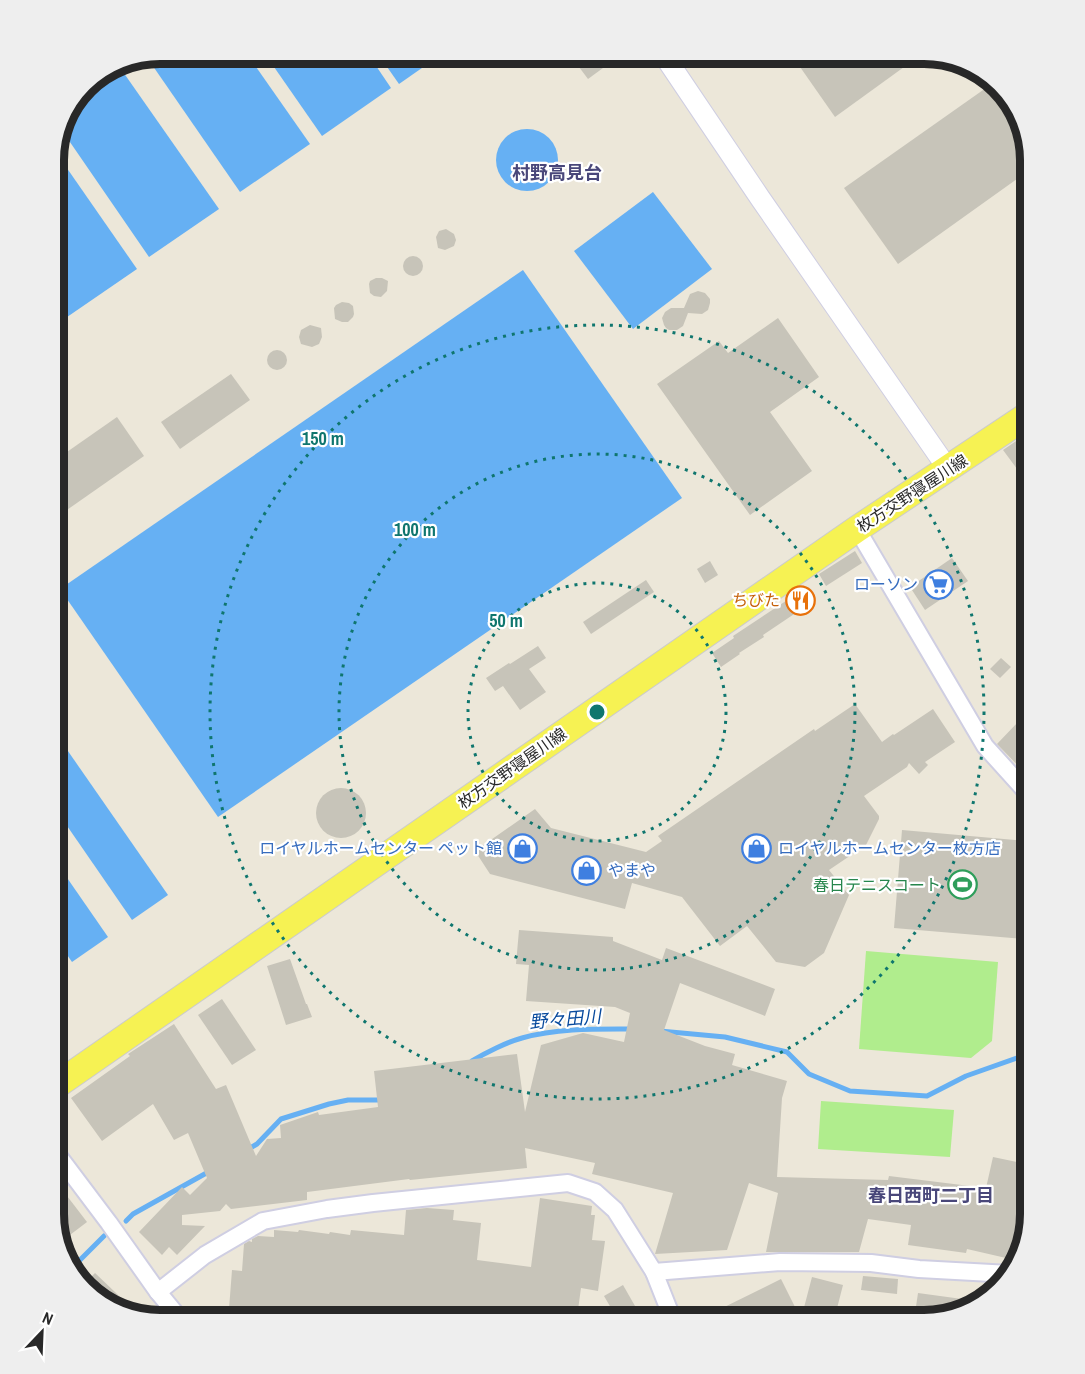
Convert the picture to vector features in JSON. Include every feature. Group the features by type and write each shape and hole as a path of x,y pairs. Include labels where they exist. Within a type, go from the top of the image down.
{"main road":[{"name":"枚方交野寝屋川線","path":"65,1078 857,529 1020,420"}],"street":[{"path":"670,65 948,469"},
{"path":"857,529 985,746 1020,785"},
{"path":"65,1165 173,1310"},
{"path":"158,1292 205,1254 263,1221 373,1203 568,1183 595,1192 615,1210 654,1272 669,1310"},
{"path":"654,1272 780,1262 871,1263 919,1269 1000,1273"}],"green space":[{"path":"866,951 998,962 992,1041 971,1058 859,1049"},
{"path":"821,1101 954,1110 950,1157 818,1149"}],"water":[{"path":"152,65 255,65 310,144 240,192"},
{"path":"273,65 375,65 391,88 322,136"},
{"path":"386,65 426,65 399,84"},
{"path":"123,72 219,209 149,257 67,138 74,118 84,102 97,88"},
{"path":"527,129 539,131 549,138 556,148 558,160 556,172 549,182 539,189 527,191 515,189 505,182 498,172 496,160 498,148 505,138 515,131"},
{"path":"65,165 137,269 65,318"},
{"path":"653,192 712,269 633,329 574,251"},
{"path":"523,270 682,498 218,817 65,596 65,586"},
{"path":"65,747 168,895 132,920 65,823"},
{"path":"65,875 108,937 72,962 65,952"}],"building":[{"path":"601,65 603,68 588,79 579,67"},
{"path":"799,65 907,65 835,117"},
{"path":"987,88 1011,118 1020,148 1020,177 898,264 844,188"},
{"path":"446,229 454,234 456,240 454,246 445,250 438,248 436,237 439,231"},
{"path":"409,256 417,256 423,262 423,270 417,276 409,276 403,270 403,262"},
{"path":"376,278 388,281 387,291 381,297 370,293 370,281"},
{"path":"698,291 705,293 710,299 708,310 702,314 688,313 683,326 677,330 666,328 662,318 665,312 671,308 684,308 690,294"},
{"path":"342,302 353,306 354,314 348,322 335,319 334,308"},
{"path":"778,318 819,377 770,412 812,471 750,515 657,384 719,341 728,353"},
{"path":"310,325 321,328 322,337 319,344 312,347 301,344 299,337 301,330"},
{"path":"277,350 284,353 287,360 284,367 277,370 270,367 267,360 270,353"},
{"path":"231,374 250,400 180,449 161,422"},
{"path":"117,417 144,456 65,511 65,453"},
{"path":"1020,438 1020,473 1003,450"},
{"path":"855,551 862,563 826,586 819,574"},
{"name":"ローソン","path":"952,558 968,581 925,610 910,587"},
{"path":"710,561 718,575 705,583 697,569"},
{"path":"646,580 654,592 591,634 583,622"},
{"path":"804,589 812,602 721,667 712,653 734,638 733,636"},
{"path":"538,646 546,658 529,669 546,692 520,710 503,686 495,691 486,678"},
{"path":"1001,658 1011,667 1000,678 990,669"},
{"name":"ロイヤルホームセンター枚方店","path":"855,704 882,742 933,709 955,742 925,762 928,765 919,774 909,763 907,767 864,796 879,819 866,845 829,870 849,895 824,953 805,967 776,962 747,926 720,946 682,897 632,883 625,909 490,874 475,851 535,809 551,828 646,852 662,841 658,836 814,729 815,731"},
{"path":"1018,722 1020,724 1020,768 997,744"},
{"path":"336,788 346,788 359,795 366,808 366,818 359,831 346,838 336,838 327,834 320,827 316,818 316,808 320,799 327,792"},
{"path":"902,830 1020,840 1020,939 894,928"},
{"path":"519,930 613,937 613,941 662,960 666,948 775,989 765,1016 680,983 664,1030 705,1046 735,1054 732,1065 787,1081 782,1098 777,1177 888,1180 889,1176 986,1188 993,1157 1020,1163 1020,1226 1011,1256 1009,1259 967,1249 966,1253 908,1245 911,1225 868,1219 859,1252 766,1252 778,1193 749,1183 727,1250 655,1254 673,1193 592,1174 595,1163 525,1148 527,1168 409,1179 307,1192 307,1200 231,1209 226,1204 220,1211 182,1215 182,1225 205,1226 177,1255 169,1247 162,1255 139,1232 182,1187 190,1195 207,1178 188,1133 174,1140 153,1104 102,1141 71,1098 130,1056 128,1054 174,1024 216,1089 226,1085 256,1156 267,1139 281,1138 280,1125 318,1112 319,1115 378,1107 374,1071 517,1054 525,1112 541,1045 583,1033 624,1042 630,1013 615,1007 526,1001 529,965 516,964"},
{"path":"290,959 312,1017 286,1025 267,966"},
{"path":"222,999 256,1050 232,1065 198,1015"},
{"path":"65,1193 87,1222 67,1237"},
{"path":"540,1198 592,1206 591,1215 595,1215 592,1240 605,1241 598,1291 581,1288 578,1310 229,1309 232,1270 242,1271 244,1244 252,1242 252,1239 258,1236 274,1237 274,1230 350,1235 351,1230 404,1235 406,1210 427,1208 454,1210 453,1220 481,1223 477,1260 531,1267"},
{"path":"95,1273 126,1303 107,1293 90,1278"},
{"path":"863,1276 898,1279 897,1294 861,1290"},
{"path":"812,1277 843,1285 837,1310 803,1310"},
{"path":"781,1279 796,1310 718,1310"},
{"path":"623,1285 637,1310 612,1310 604,1296"},
{"path":"918,1293 967,1300 937,1309 915,1310"}],"waterway":[{"name":"野々田川","path":"472,1061 510,1042 549,1032 633,1029"},
{"name":"野々田川","path":"660,1031 725,1037 787,1052 809,1074 850,1091 927,1096 966,1076 1020,1057"},
{"name":"野々田川","path":"247,1150 257,1144 281,1119 348,1100 384,1100"},
{"name":"野々田川","path":"126,1221 133,1214 210,1171"},
{"name":"野々田川","path":"78,1262 104,1236"}],"place":[{"name":"ローソン","path":"939,584"},
{"name":"ちびた","path":"801,600"},
{"name":"ロイヤルホームセンター ペット館","path":"523,848"},
{"name":"ロイヤルホームセンター枚方店","path":"757,848"},
{"name":"やまや","path":"587,870"},
{"name":"春日テニスコート","path":"962,885"}],"district":[{"name":"村野高見台","path":"557,172"},
{"name":"春日西町二丁目","path":"931,1195"}]}
